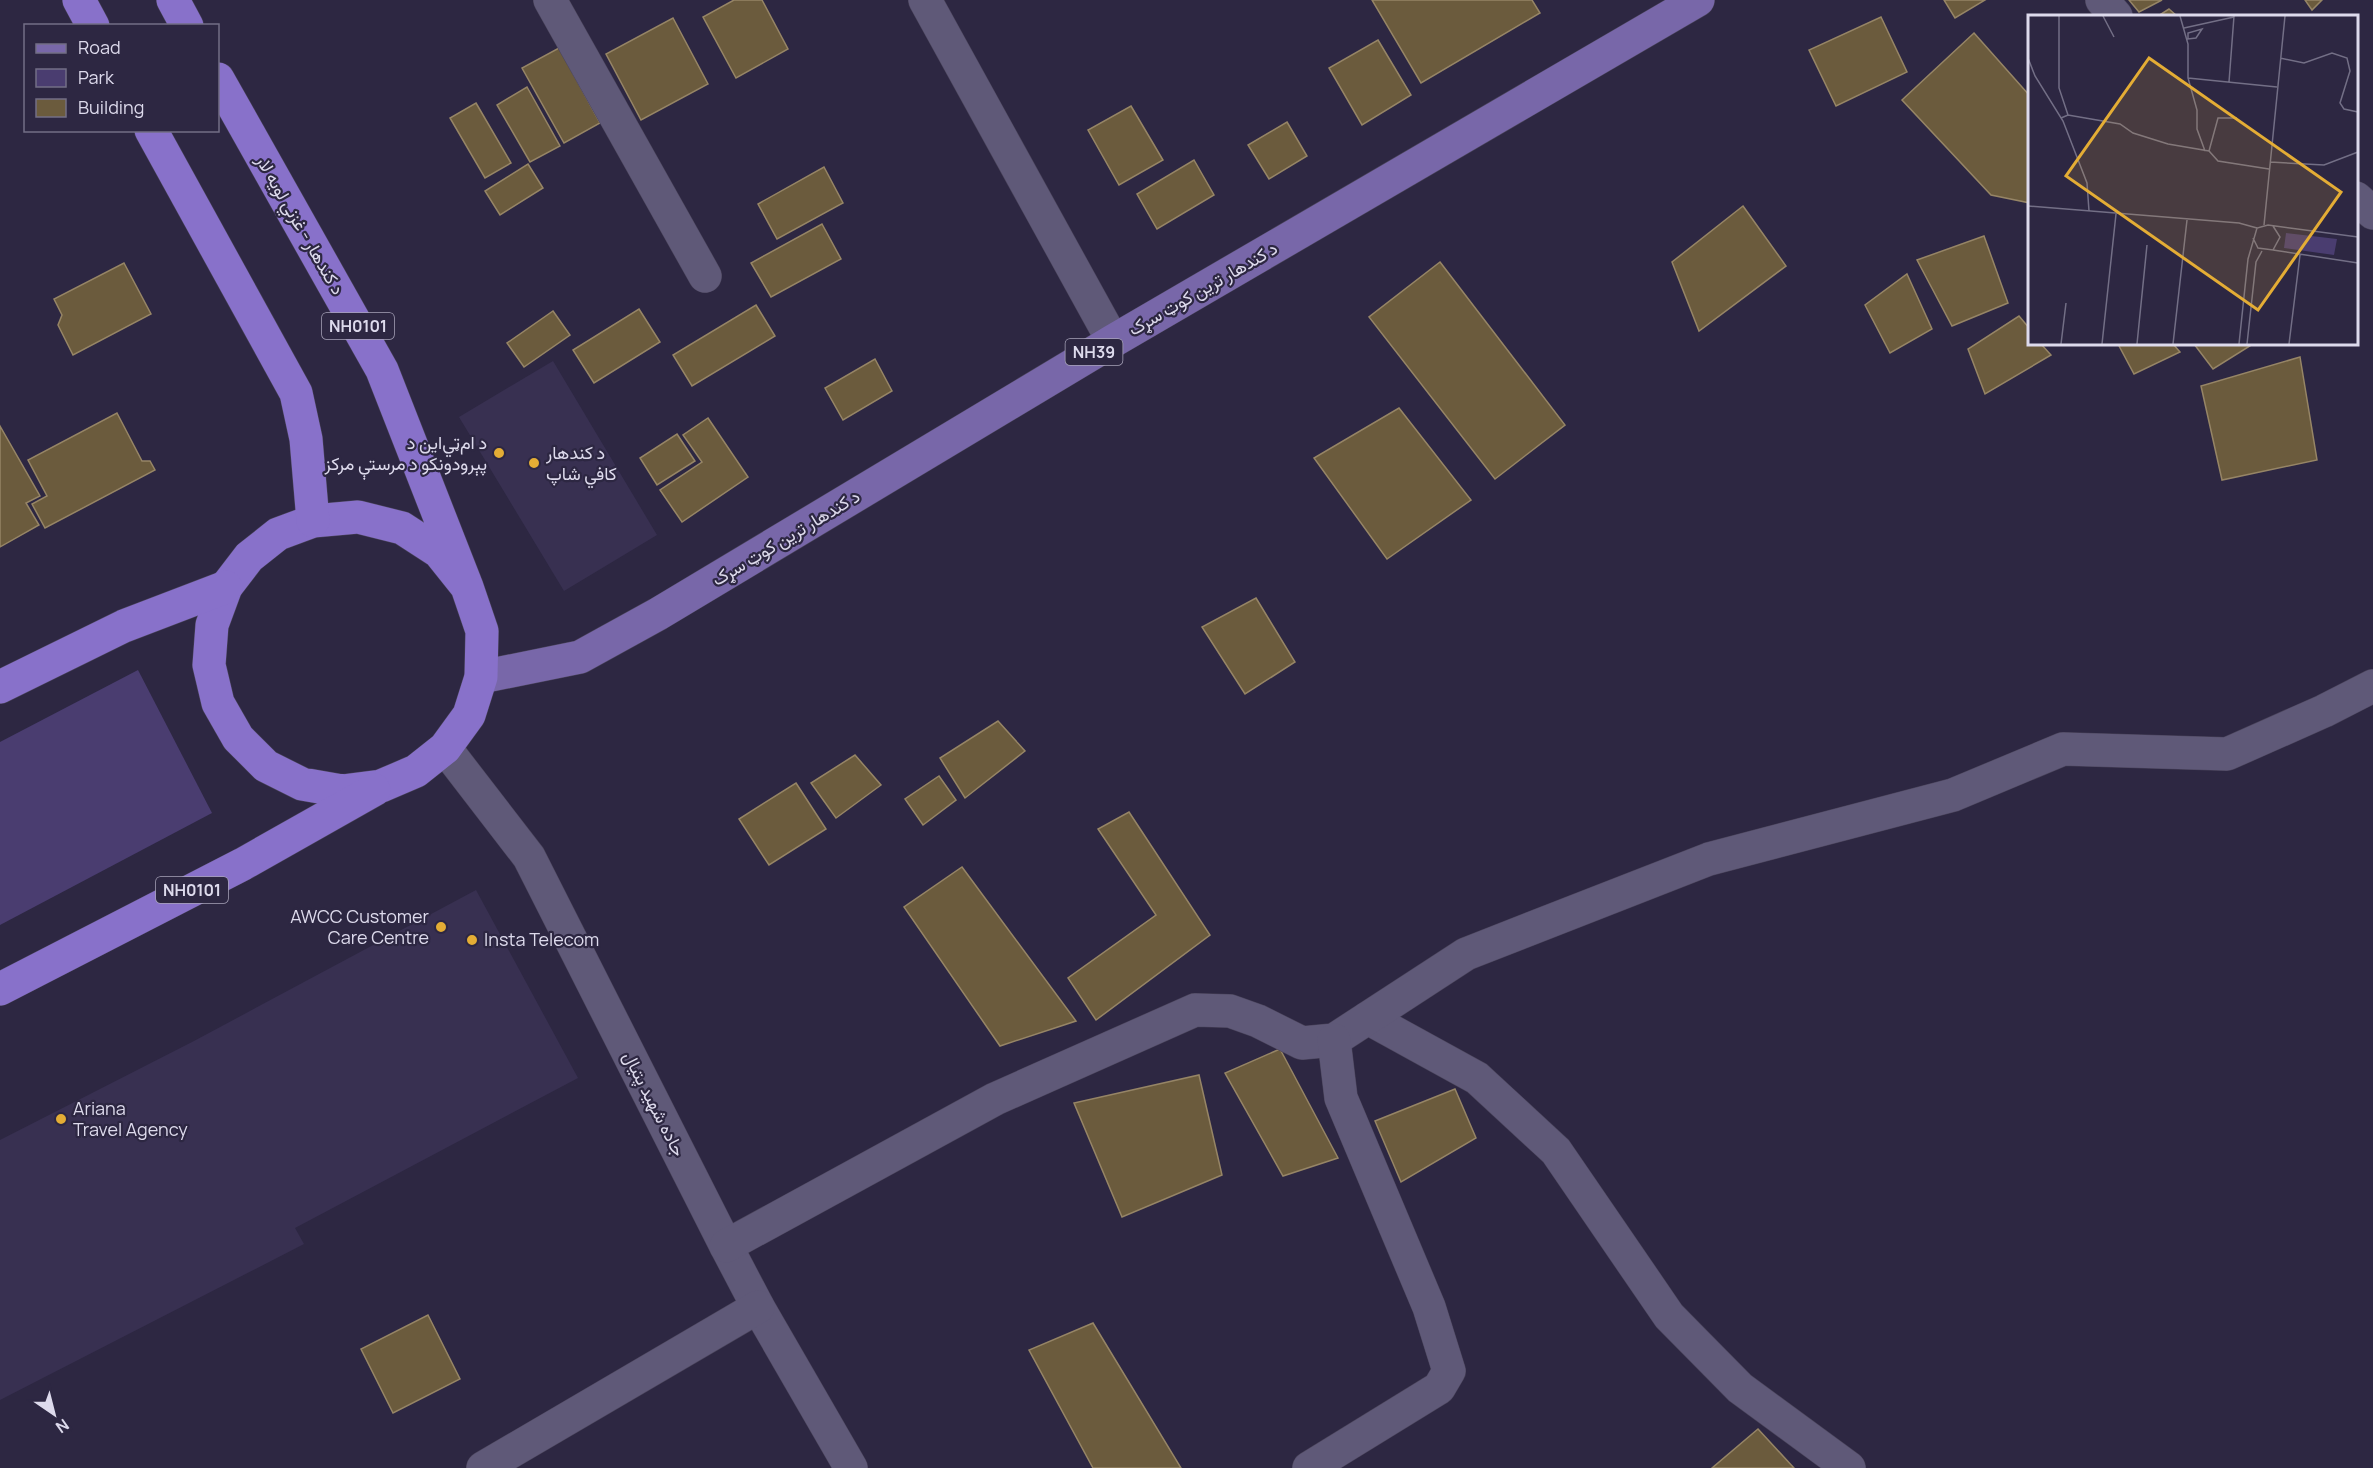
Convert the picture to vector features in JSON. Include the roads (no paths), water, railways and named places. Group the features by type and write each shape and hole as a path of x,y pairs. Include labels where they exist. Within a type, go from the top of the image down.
{"highway":[{"path":"79,0 92,24"},
{"path":"173,0 186,24"},
{"name":"د کندهار - غزني لويه لار","path":"219,81 382,370 482,631 481,677"},
{"path":"152,132 296,393 306,439 313,521"},
{"path":"381,786 342,791 302,784 266,766 237,738 218,703 209,665 212,625 226,587 249,557 278,534 313,521 358,517 402,528 439,552 466,587"},
{"path":"0,687 124,626 226,587"},
{"name":"NH0101","path":"0,989 243,864 381,786 416,771 445,748 469,715 481,677"}],"main road":[{"name":"د کندهار ترين کوټ سړک","path":"481,677 580,657 658,615 1113,341 1698,0"}],"street":[{"path":"550,0 705,276"},
{"path":"926,0 1113,341"},
{"path":"2102,0 2115,15"},
{"path":"2358,200 2373,213"},
{"path":"726,1246 995,1099 1195,1011 1230,1011 1258,1021 1302,1044 1334,1040 1466,954 1710,859 1953,795 2063,749 2227,754 2324,711 2373,686"},
{"name":"جاده شهید پتیال","path":"445,748 529,857 758,1307 851,1468"},
{"path":"1368,1018 1477,1078 1557,1150 1669,1317 1740,1388 1850,1468"},
{"path":"1309,1468 1439,1388 1449,1371 1429,1307 1341,1098 1334,1040"},
{"path":"483,1468 758,1307"}],"place":[{"name":"د ام‌ټي‌اين د پېرودونکو د مرستې مرکز","path":"499,453"},
{"name":"د کندهار کافي شاپ","path":"534,463"},
{"name":"AWCC Customer Care Centre","path":"441,927"},
{"name":"Insta Telecom","path":"472,940"},
{"name":"Ariana Travel Agency","path":"61,1119"}]}
